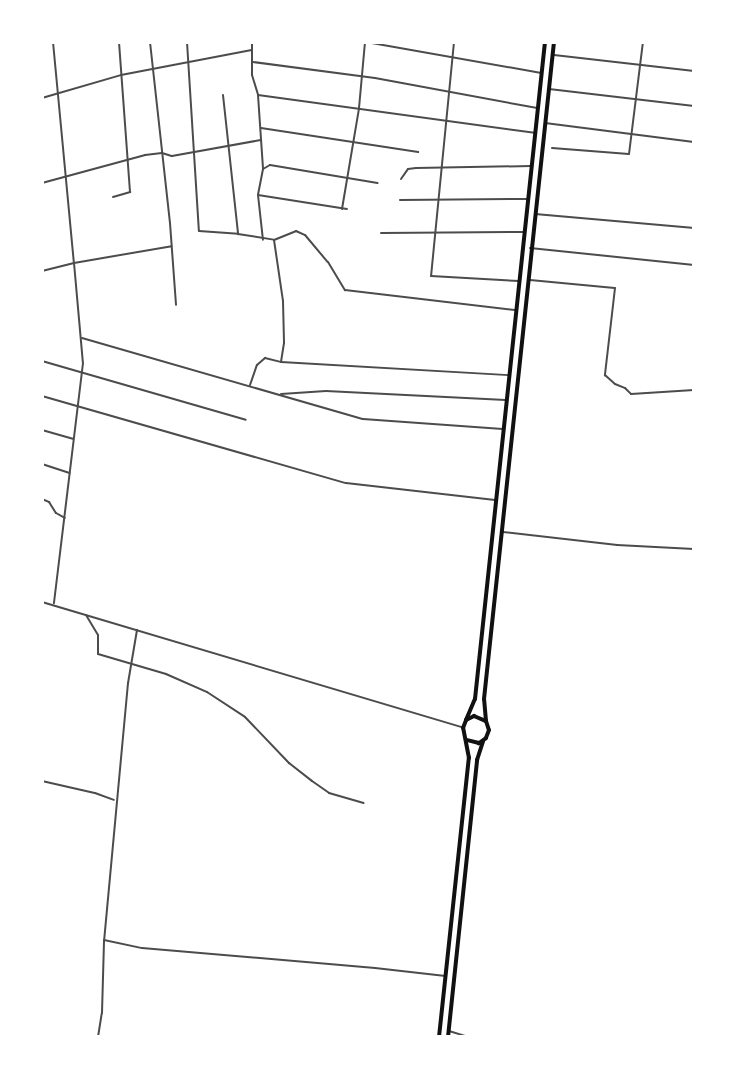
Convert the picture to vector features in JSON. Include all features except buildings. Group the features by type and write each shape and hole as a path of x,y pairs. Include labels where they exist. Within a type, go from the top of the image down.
{"main road":[{"path":"439,1037 468,758 467,740 463,728 475,699 544,42"},
{"path":"448,1034 477,760 489,730 484,699 530,248 554,42"},
{"path":"466,720 474,716 486,721"},
{"path":"467,740 474,743 483,741"}],"street":[{"path":"53,42 64,177 82,338 78,406 53,605"},
{"path":"113,197 130,192 119,42"},
{"path":"150,42 172,246 176,305"},
{"path":"186,42 199,231 238,234 263,240 273,240 296,231 305,235 328,262 341,287 350,292 515,310"},
{"path":"252,42 252,75 258,95 261,128 263,169 258,195 263,240"},
{"path":"258,195 344,209 366,42 541,74"},
{"path":"454,42 431,276 519,281"},
{"path":"552,148 629,154 643,42"},
{"path":"42,98 121,75 252,50"},
{"path":"552,55 694,71"},
{"path":"253,62 363,76 449,94 537,108"},
{"path":"549,88 694,106"},
{"path":"223,95 238,234"},
{"path":"258,95 535,133"},
{"path":"545,123 694,142"},
{"path":"261,128 418,152"},
{"path":"42,183 128,159 162,153 167,156 261,140"},
{"path":"263,169 270,165 378,183"},
{"path":"401,179 408,169 531,166"},
{"path":"400,200 527,199"},
{"path":"535,214 694,228"},
{"path":"381,233 524,232"},
{"path":"273,240 283,301 284,343 281,362"},
{"path":"42,271 74,263 172,246"},
{"path":"530,248 694,265"},
{"path":"527,279 615,288 605,375 631,394 694,390"},
{"path":"82,338 363,419 503,429"},
{"path":"250,386 257,365 265,358 281,362 508,375"},
{"path":"42,361 246,420"},
{"path":"277,394 326,391 506,400"},
{"path":"42,396 346,483 495,500"},
{"path":"42,430 73,439"},
{"path":"42,464 69,473"},
{"path":"42,499 49,502 56,513 64,518"},
{"path":"502,532 617,545 694,549"},
{"path":"42,602 463,728"},
{"path":"86,615 98,635 98,654 166,674 207,692 245,717 289,763 312,781 329,793 364,803"},
{"path":"98,1037 102,1013 104,940 116,801 131,664 137,630"},
{"path":"42,781 95,793 116,801"},
{"path":"104,940 142,948 446,976"},
{"path":"448,1034 469,1037"}]}
